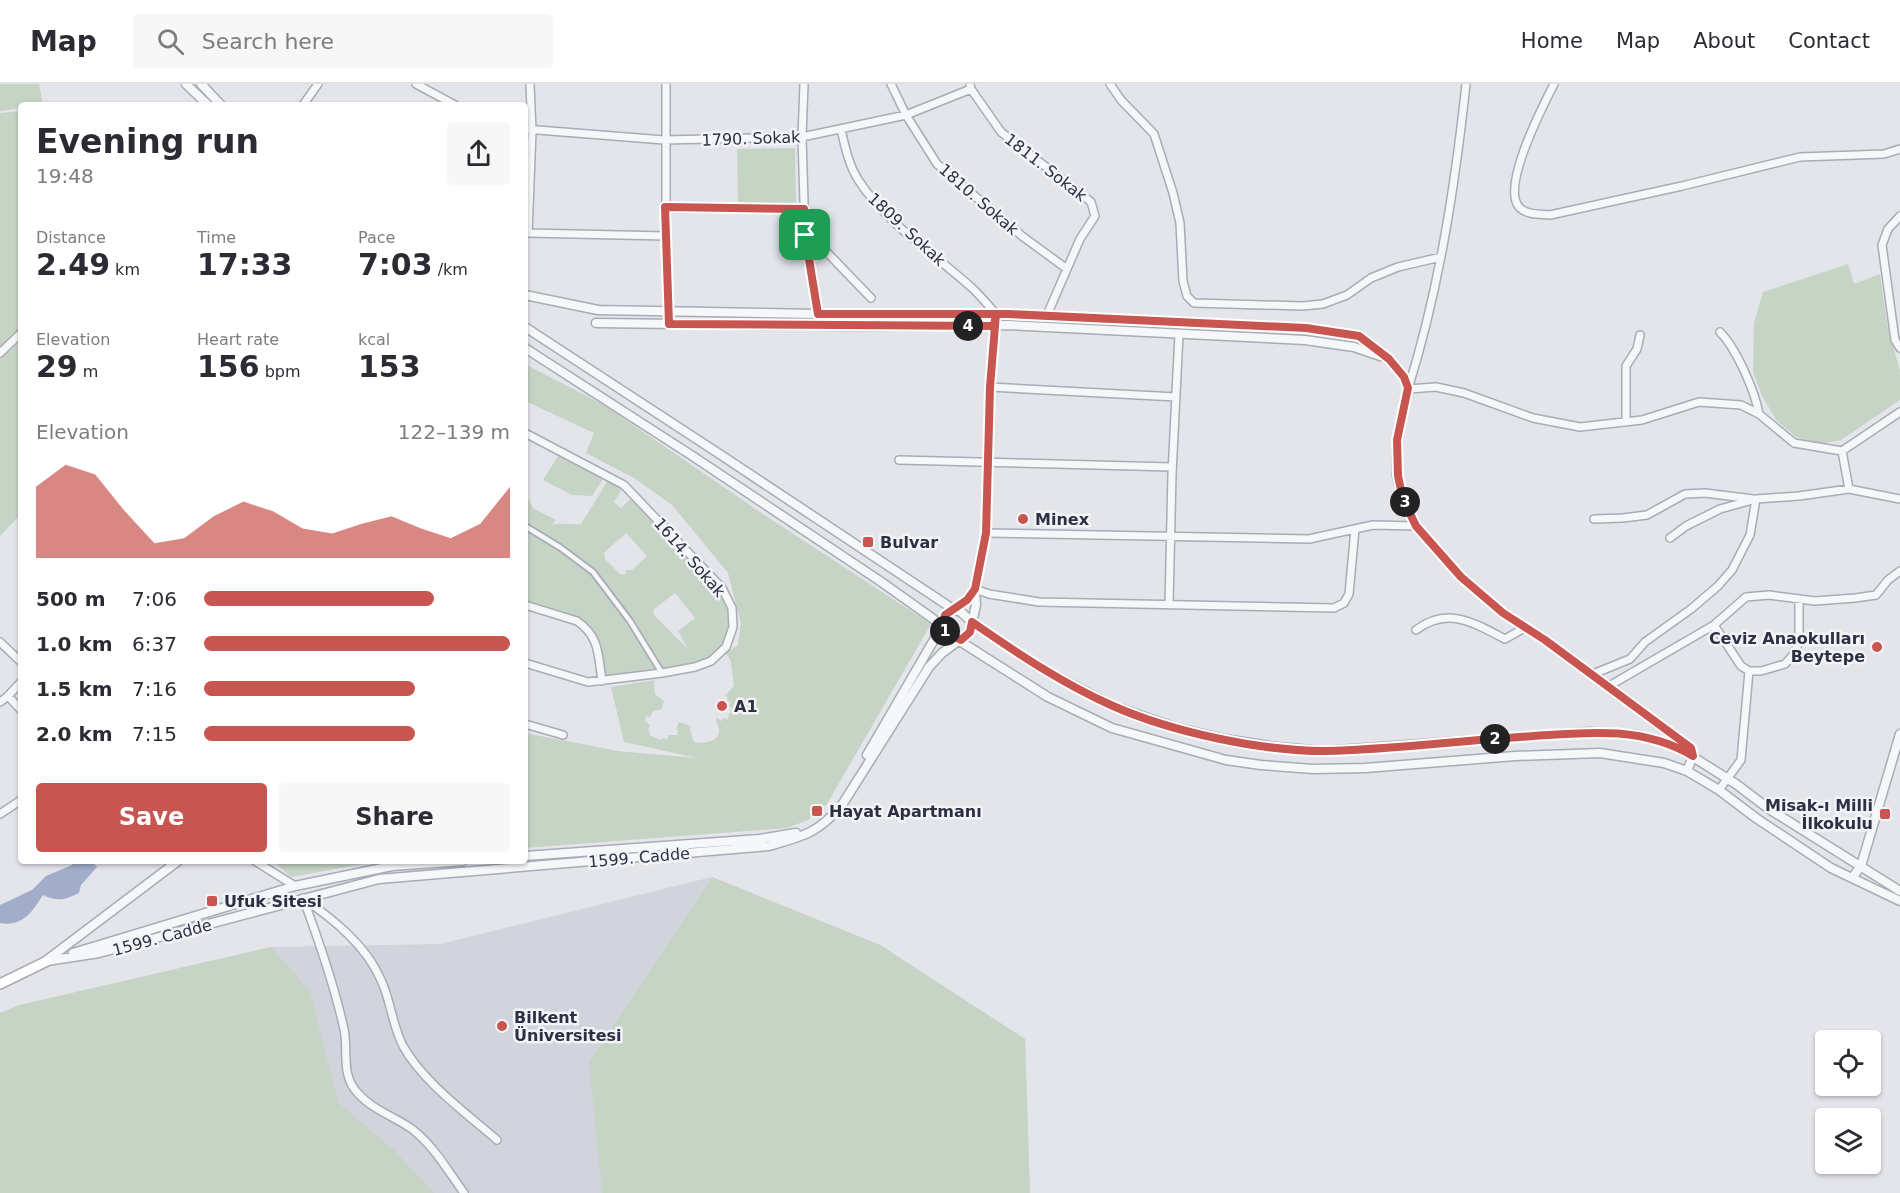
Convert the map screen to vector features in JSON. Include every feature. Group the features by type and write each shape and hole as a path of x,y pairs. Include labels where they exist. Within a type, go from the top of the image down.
{"main road":[{"path":"0,984 46,961"}],"street":[{"path":"186,84 205,102"},
{"path":"201,84 218,102"},
{"path":"305,102 318,84"},
{"path":"416,84 449,102"},
{"path":"530,84 528,233 666,236"},
{"path":"666,84 664,140 669,324"},
{"path":"804,84 802,137 805,235 818,314"},
{"name":"1810. Sokak","path":"891,84 906,115 937,164 1022,237 1067,270"},
{"path":"1110,84 1121,100 1154,134 1180,223 1186,296 1194,303 1302,306 1323,304 1347,295 1371,278 1398,267 1441,257"},
{"path":"1466,84 1458,157 1441,257 1397,440 1398,476 1403,499 1416,526 1461,577 1503,613 1593,674 1691,748 1693,756 1687,771"},
{"path":"1554,84 1521,157 1513,195 1519,207 1529,213 1550,215 1800,158 1884,154 1900,149"},
{"name":"1790. Sokak","path":"529,130 664,140 802,137 906,115 970,86"},
{"name":"1811. Sokak","path":"970,86 1001,132 1091,202 1095,216 1080,239 1047,315"},
{"name":"1809. Sokak","path":"841,129 846,155 858,180 873,198 903,229 973,289 996,314"},
{"path":"665,207 804,209"},
{"path":"1900,216 1888,229 1882,244 1895,340 1900,348"},
{"path":"805,235 817,242 871,298"},
{"path":"528,296 598,310 1047,315 1333,331 1359,336 1389,359 1404,377 1408,388"},
{"path":"961,640 970,632 976,605 975,589 986,533 990,387 996,314"},
{"path":"596,323 994,326 1179,334 1332,342 1389,359"},
{"path":"528,329 953,609 961,612 972,622 1039,667 1113,706 1174,727 1224,739 1324,751 1591,732 1637,735 1674,745 1693,756 1769,809 1900,891"},
{"path":"1720,332 1738,358 1756,399 1759,414"},
{"path":"1169,605 1172,467 1179,334"},
{"path":"1626,422 1626,366 1637,349 1640,335"},
{"path":"0,353 18,336"},
{"path":"528,350 880,581 932,618 947,633 1048,697 1112,728 1226,760 1313,769 1365,768 1515,756 1600,753 1664,763 1687,771 1719,790 1813,857 1900,901"},
{"path":"990,387 1176,397"},
{"path":"1408,388 1436,387 1464,393 1533,418 1580,427 1642,420 1699,402 1741,405 1759,414 1794,443 1842,451 1900,412"},
{"name":"1614. Sokak","path":"528,435 624,485 722,588 732,608 733,627 726,647 711,661 695,667 662,673 588,682 528,664"},
{"path":"1842,451 1849,489"},
{"path":"899,460 1172,467"},
{"path":"1594,519 1647,515 1685,494 1756,499 1849,489 1900,499"},
{"path":"1670,538 1686,526 1720,509 1756,499"},
{"path":"1593,674 1630,659 1645,642 1691,609 1718,586 1732,570 1750,535 1756,499"},
{"path":"986,533 1309,539 1373,525 1416,526"},
{"path":"528,528 561,548 593,572 630,621 662,673"},
{"path":"975,589 989,594 1039,602 1338,607 1344,603 1349,594 1355,528"},
{"path":"1609,686 1714,625 1746,597 1768,596 1815,601 1876,595 1888,580 1900,571"},
{"path":"942,626 945,615 967,600 975,589"},
{"path":"1714,625 1741,666 1749,671 1761,671 1785,664 1793,655 1799,642 1799,600"},
{"path":"528,606 577,621 584,626 594,637 603,681"},
{"path":"1416,630 1427,621 1452,617 1473,622 1505,639 1526,627"},
{"name":"1599. Cadde","path":"528,856 760,838 799,833 809,828 825,819 838,804 942,626"},
{"name":"1599. Cadde","path":"46,961 99,953 379,879 769,846 803,836 827,823 842,805 929,667 942,653 961,640"},
{"path":"0,642 18,659"},
{"path":"1719,790 1741,760 1749,671"},
{"path":"0,702 18,685"},
{"path":"8,696 18,707"},
{"path":"528,725 563,735"},
{"path":"1852,878 1861,866 1900,734"},
{"path":"0,813 18,802"},
{"path":"46,961 174,864"},
{"path":"260,864 295,886 303,898 327,964 345,1030 347,1073 352,1086 365,1101 412,1130 426,1143 464,1193"},
{"name":"1599. Cadde","path":"46,961 295,886 392,866 420,864"},
{"path":"303,898 336,922 364,952 382,981 392,1022 404,1047 422,1072 497,1140"}],"shaded area":[{"name":"Bilkent Üniversitesi","path":"712,877 880,945 1025,1039 1030,1193 0,1193 0,1013 20,1005 271,947 440,944"}],"green space":[{"path":"0,84 39,84 43,102 18,102 18,108 0,111"},
{"path":"18,111 18,336 0,353 0,113"},
{"path":"795,148 796,204 738,203 737,149"},
{"path":"1848,264 1854,284 1880,274 1887,324 1900,371 1900,400 1841,440 1821,444 1796,437 1777,421 1762,396 1753,372 1754,323 1763,292"},
{"path":"18,344 18,517 0,536 0,355"},
{"path":"528,366 604,405 763,514 931,624 827,804 808,820 787,828 528,848 528,734 618,751 697,758 624,742 611,687 654,680 655,694 664,701 662,709 653,711 650,717 646,716 645,721 650,725 649,735 661,740 662,738 667,739 669,735 677,735 676,729 679,722 691,726 694,742 702,743 714,739 719,733 716,718 722,721 723,718 727,720 732,708 729,706 731,702 725,696 734,686 731,662 726,653 738,645 741,624 728,573 672,505 634,478 586,453 594,433 528,402"},
{"path":"558,456 581,468 585,463 606,474 592,496 572,495 543,480"},
{"path":"610,477 624,485 614,502 621,508 634,495 664,526 661,530 708,582 714,579 732,608 733,627 726,647 711,661 602,681 594,637 577,621 528,603 528,500 533,508 556,520 552,525 581,524","holes":["626,533 647,556 632,570 626,570 626,574 620,574 605,559 604,553","675,593 695,618 678,631 688,649 654,615 653,610"]},
{"path":"276,864 363,864 291,877"},
{"path":"712,877 880,945 1025,1039 1030,1193 602,1193 589,1062"},
{"path":"271,947 310,991 338,1102 394,1150 434,1193 0,1193 0,1013 20,1005"}],"water":[{"path":"94,864 97,867 81,885 79,893 61,899 43,895 26,917 15,923 0,923 0,905 32,890 46,876 72,865"}],"place":[{"name":"Minex","path":"1023,519"},
{"name":"Bulvar","path":"868,542"},
{"name":"Ceviz Anaokulları Beytepe","path":"1877,647"},
{"name":"A1","path":"722,706"},
{"name":"Hayat Apartmanı","path":"817,811"},
{"name":"Misak-ı Milli İlkokulu","path":"1885,814"},
{"name":"Ufuk Sitesi","path":"212,901"},
{"name":"Bilkent Üniversitesi","path":"502,1026"}],"route":[{"path":"805,235 804,209 665,207 669,324 994,326 996,314 1008,314 1306,328 1359,336 1389,359 1404,377 1408,388 1397,440 1398,476 1403,499 1416,526 1461,577 1503,613 1609,686 1691,748 1693,756 1674,745 1637,735 1591,732 1324,751 1224,739 1174,727 1113,706 1039,667 972,622 970,632 961,640 953,637 942,626 943,620 945,615 967,600 975,589 986,533 990,387 996,314 818,314 805,235"}]}
